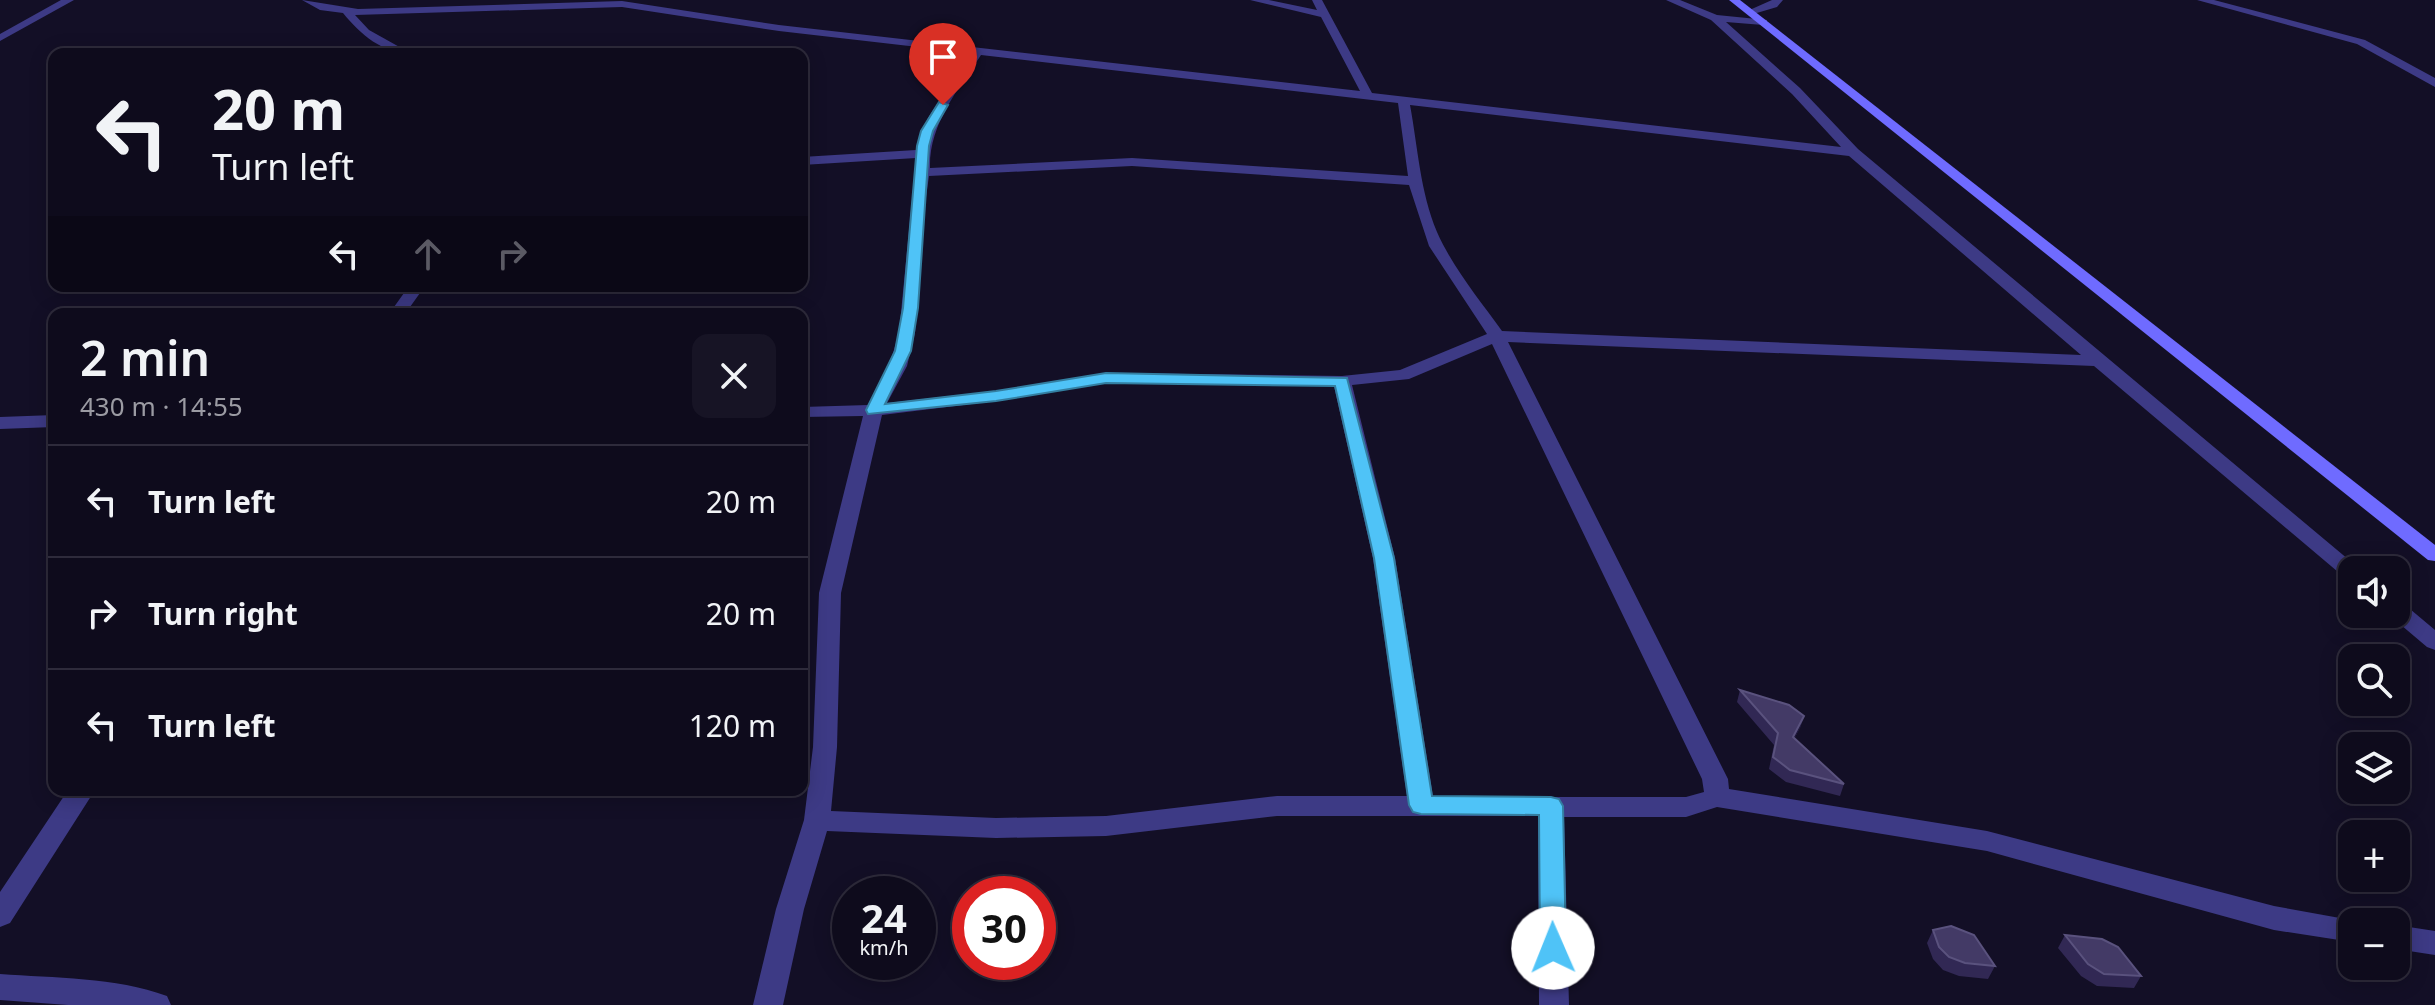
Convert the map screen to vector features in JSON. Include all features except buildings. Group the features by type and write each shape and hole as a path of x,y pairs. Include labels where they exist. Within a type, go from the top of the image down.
{"street":[{"path":"0,38 69,0"},
{"path":"307,0 324,8 347,12 622,4 728,22 1853,152"},
{"path":"506,8 520,0"},
{"path":"1255,0 1325,15"},
{"path":"1317,0 1368,96"},
{"path":"1671,0 1715,18 1816,110 1853,152 2338,560"},
{"path":"1734,0 2435,555"},
{"path":"1715,18 1756,17 1778,0"},
{"path":"2202,0 2361,42 2435,83"},
{"path":"347,12 365,32 395,48"},
{"path":"0,28 20,27"},
{"path":"768,1005 790,909 817,820 825,747 825,672 830,593 874,410 903,351 911,308 922,163 934,118 979,49"},
{"path":"1403,99 1419,200 1440,254 1497,336 1715,779 1717,797"},
{"path":"808,161 1132,162 1417,181"},
{"path":"808,412 874,410 996,396 1106,378 1342,381 1403,375 1497,336 2099,361"},
{"path":"1342,381 1384,558 1421,805"},
{"path":"0,423 48,421"},
{"path":"2410,621 2435,642"},
{"path":"0,915 78,796"},
{"path":"817,820 996,828 1106,826 1277,806 1686,807 1717,797 1987,841 2274,918 2338,928"},
{"path":"1551,806 1554,1005"},
{"path":"2410,939 2435,943"},
{"path":"0,987 91,994 156,1005"}],"route":[{"path":"943,105 927,131 923,146 911,308 903,351 874,410 996,396 1106,378 1342,381 1384,558 1421,805 1551,806 1553,948"}]}
